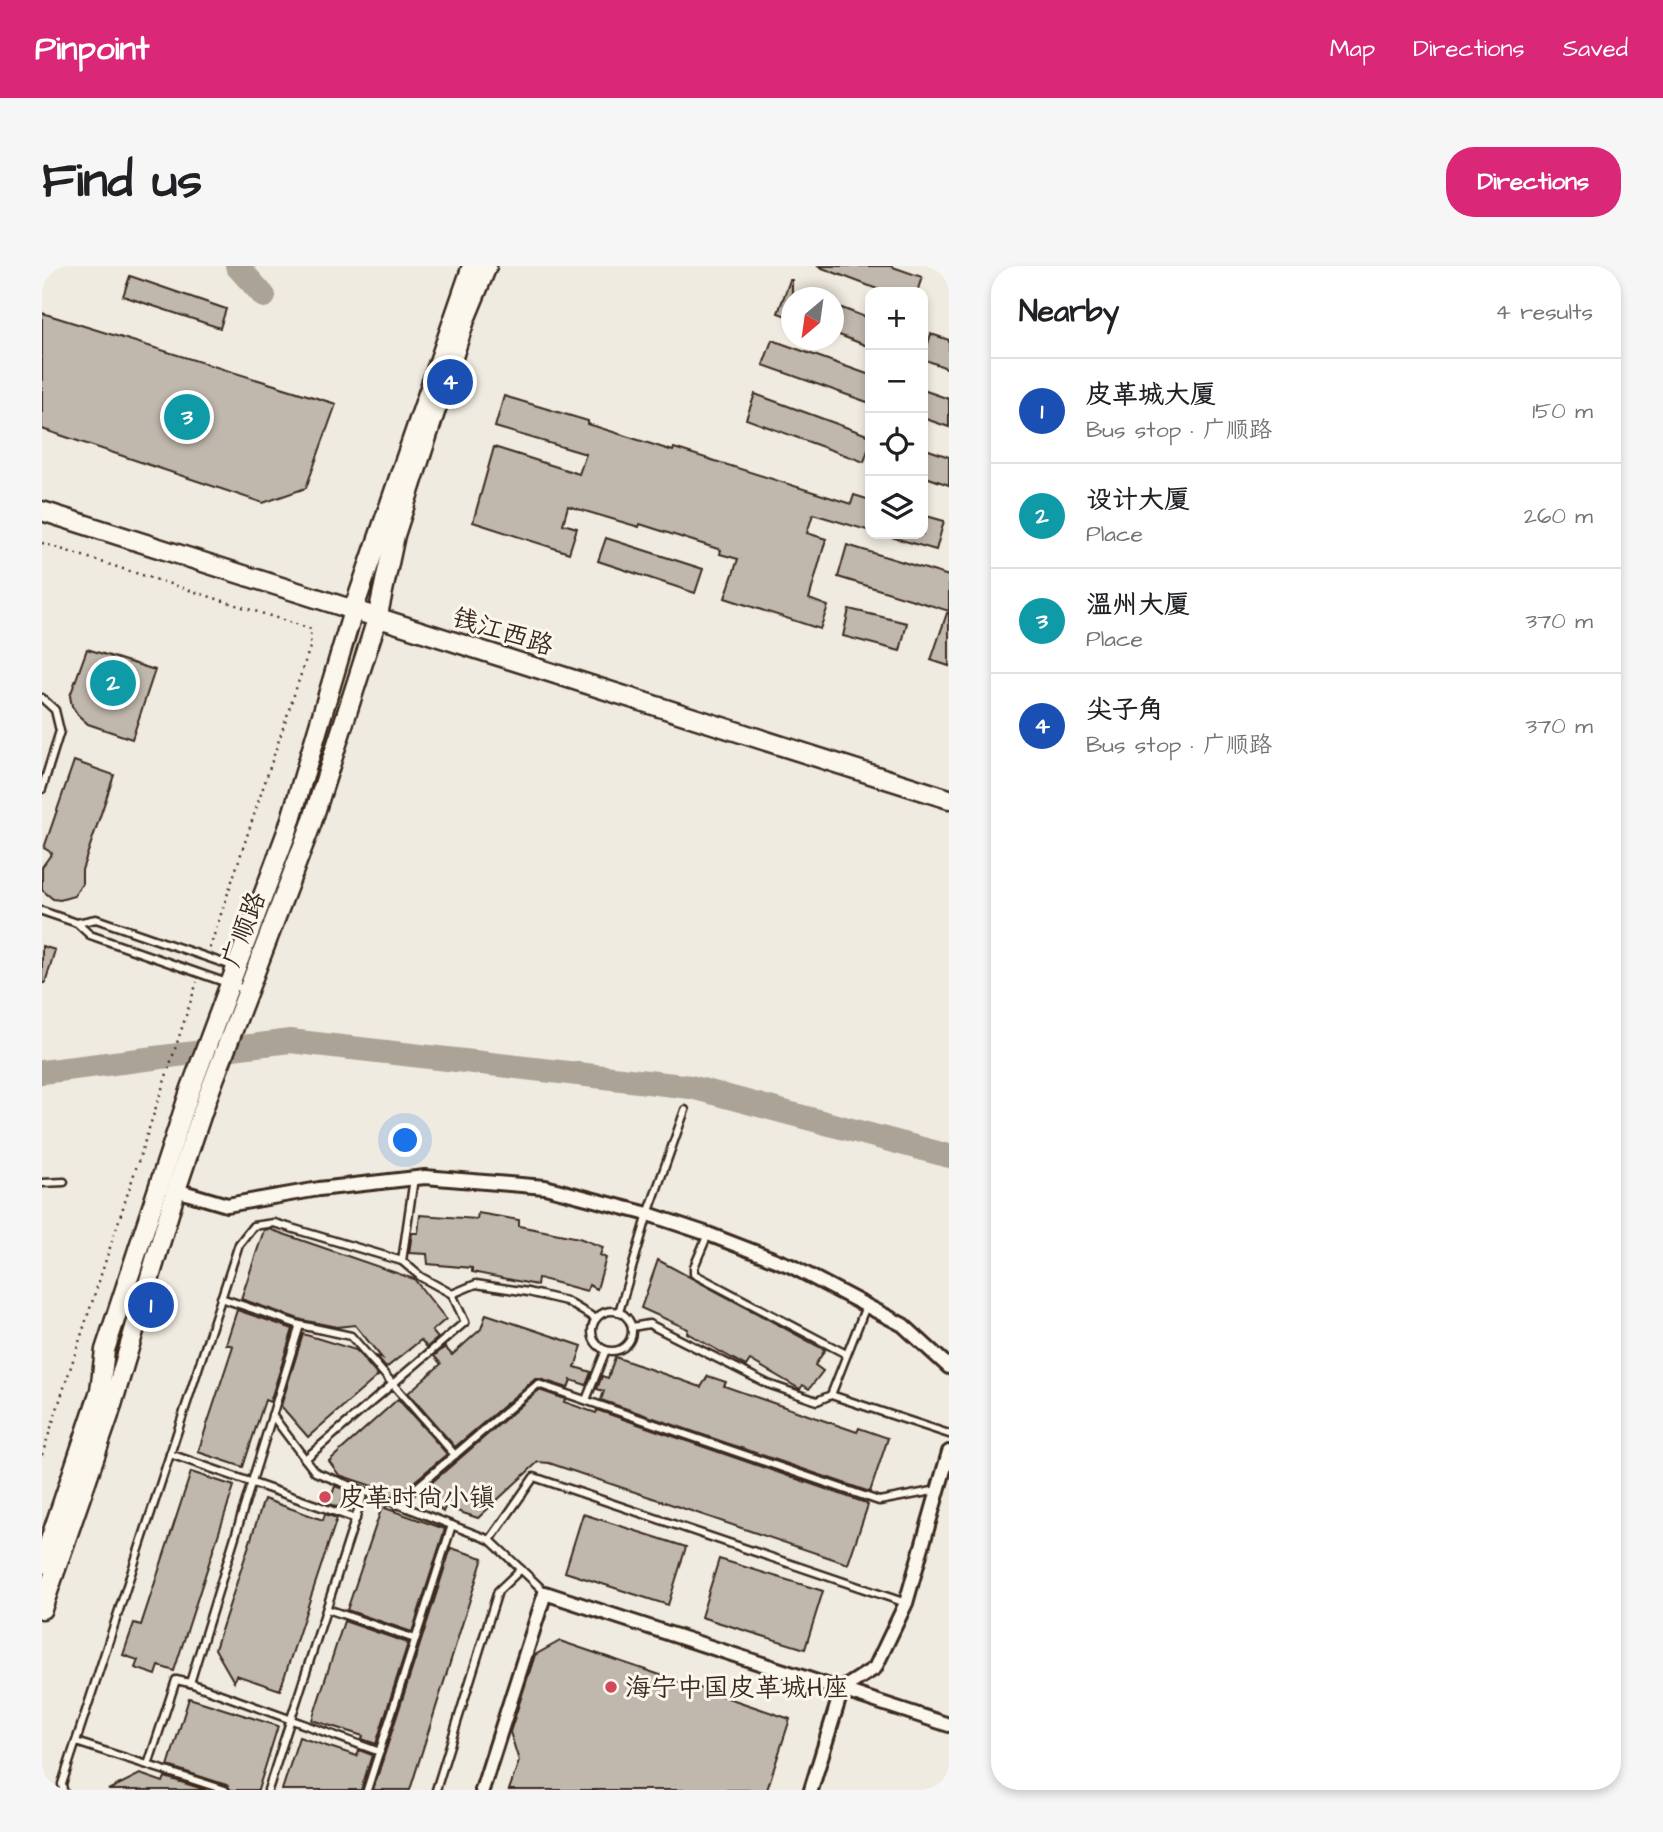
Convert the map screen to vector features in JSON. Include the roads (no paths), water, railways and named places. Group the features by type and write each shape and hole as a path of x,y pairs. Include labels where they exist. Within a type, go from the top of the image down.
{"main road":[{"name":"广顺路","path":"42,1564 100,1391 105,1350 190,1091 288,829 353,611 472,266"},
{"name":"广顺路","path":"42,1609 108,1415 176,1190 207,1098 311,825 377,619 395,535 466,317 487,266"},
{"name":"钱江西路","path":"42,511 949,799"}],"street":[{"path":"176,1190 227,1205 319,1189 425,1177 545,1188 648,1214 791,1266 902,1325 949,1367"},
{"path":"811,1790 842,1689 876,1668 906,1602 949,1452"},
{"path":"482,1790 545,1592 949,1725"}],"lane":[{"path":"42,698 55,710 60,731 42,789"},
{"path":"42,911 77,923 90,935 200,973 232,975 250,982"},
{"path":"77,923 96,919 206,957 232,975 250,982"},
{"path":"619,1312 648,1214 685,1110"},
{"path":"402,1261 414,1178"},
{"path":"42,1183 64,1182"},
{"path":"63,1790 62,1784 239,1244 253,1226 274,1223 402,1261 421,1277 452,1294 466,1322 305,1459"},
{"path":"708,1234 694,1267 694,1274 846,1354"},
{"path":"452,1294 476,1284 528,1292 566,1301 596,1319"},
{"path":"221,1298 300,1325 351,1336 455,1455"},
{"path":"831,1395 866,1306"},
{"path":"606,1312 619,1312 625,1315 632,1327 632,1334 625,1346 613,1351 606,1350 596,1343 593,1337 593,1324 606,1312"},
{"path":"632,1327 649,1324 768,1384 817,1401 831,1395 949,1434"},
{"path":"190,1683 300,1325"},
{"path":"586,1400 606,1350"},
{"path":"396,1504 538,1384 879,1501 938,1490"},
{"path":"272,1415 315,1472 491,1540 545,1592"},
{"path":"170,1454 252,1480 356,1519"},
{"path":"491,1540 534,1477 906,1602"},
{"path":"268,1790 364,1493"},
{"path":"367,1790 452,1525"},
{"path":"436,1790 498,1591 521,1569"},
{"path":"327,1609 415,1639"},
{"path":"148,1765 176,1679 380,1752"},
{"path":"76,1742 225,1790"}],"waterway":[{"path":"237,266 264,296"},
{"path":"42,1072 290,1041 691,1087 949,1156"}],"place":[{"name":"尖子角","path":"450,382"},
{"name":"温州大厦","path":"187,417"},
{"name":"设计大厦","path":"113,683"},
{"name":"皮革城大厦","path":"151,1305"},
{"name":"皮革时尚小镇","path":"325,1497"},
{"name":"海宁中国皮革城H座","path":"611,1687"}]}
